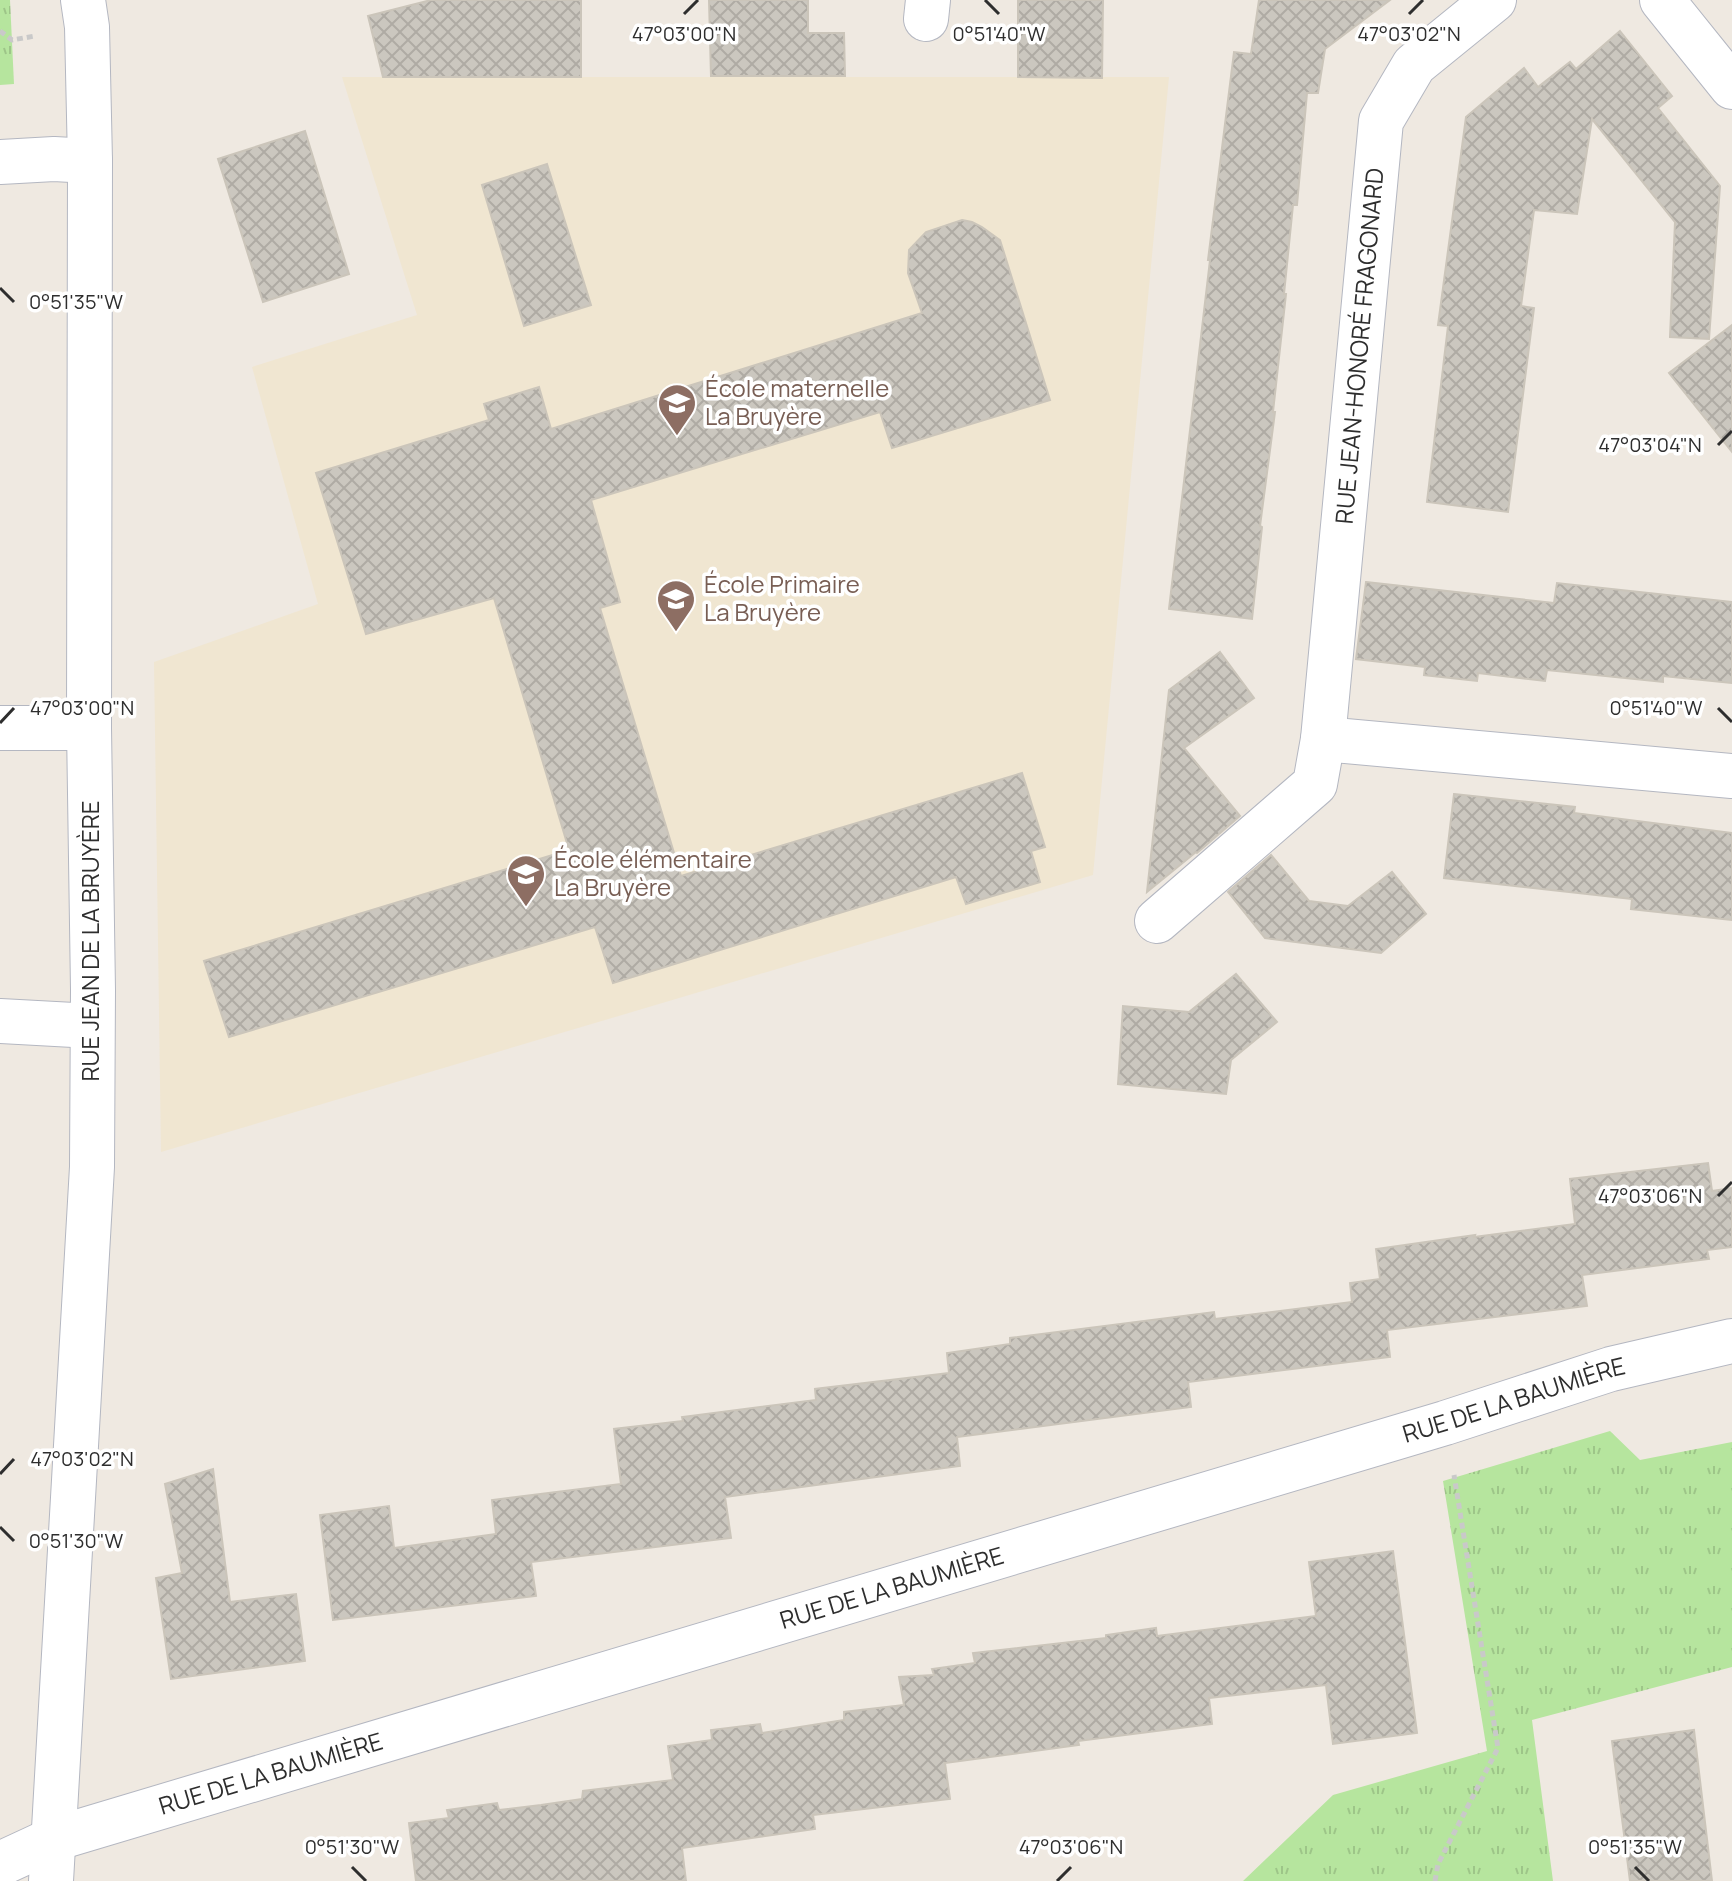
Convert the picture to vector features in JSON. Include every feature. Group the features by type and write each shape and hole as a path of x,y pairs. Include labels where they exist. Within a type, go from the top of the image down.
{"street":[{"name":"RUE JEAN DE LA BRUYÈRE","path":"52,1860 92,1167 90,161 87,27 83,0"},
{"name":"RUE JEAN-HONORÉ FRAGONARD","path":"1157,921 1315,784 1323,739 1381,121 1414,65 1494,0"},
{"path":"1662,0 1732,87"},
{"path":"0,162 90,161"},
{"path":"0,728 89,728"},
{"path":"1323,739 1732,776"},
{"path":"0,1021 92,1026"},
{"name":"RUE DE LA BAUMIÈRE","path":"0,1864 52,1860 1611,1369 1732,1341"}],"path":[{"path":"1435,1881 1438,1864 1498,1748 1445,1423"}],"shaded area":[{"name":"École Primaire La Bruyère","path":"342,77 1169,77 1093,875 161,1152 154,662 318,604 252,367 417,315"}],"green space":[{"path":"0,0 10,0 14,84 0,85"},
{"path":"1610,1431 1640,1460 1732,1442 1732,1667 1532,1720 1553,1881 1243,1881 1333,1795 1487,1751 1443,1481"}],"building":[{"path":"431,0 581,0 581,77 383,77 368,16"},
{"path":"709,0 808,0 808,33 844,33 845,76 711,76"},
{"path":"1018,0 1103,0 1102,78 1018,77"},
{"path":"1259,0 1390,0 1325,49 1318,93 1307,93 1252,619 1169,609 1234,52 1251,54"},
{"path":"1620,31 1672,96 1658,108 1720,186 1709,339 1670,337 1675,222 1592,119 1577,214 1534,210 1521,306 1534,308 1508,512 1427,502 1448,326 1438,325 1466,117 1524,68 1538,87 1570,62 1576,69"},
{"path":"305,131 349,274 263,302 218,159"},
{"path":"547,164 591,305 524,326 482,185"},
{"path":"962,220 982,227 1000,240 1050,400 892,448 880,412 591,500 620,602 600,608 681,876 1022,773 1045,847 1031,851 1040,882 966,904 956,877 613,983 595,927 229,1037 204,961 569,850 494,598 366,634 316,473 489,420 484,404 539,387 551,429 922,313 908,273 909,250 926,232"},
{"path":"1732,325 1732,452 1669,373"},
{"path":"1366,582 1554,603 1557,583 1732,602 1732,683 1663,676 1663,682 1547,670 1545,681 1478,673 1477,681 1424,675 1425,667 1356,659"},
{"path":"1220,652 1254,698 1184,748 1240,816 1147,892 1169,690"},
{"path":"1454,794 1575,807 1574,813 1732,833 1732,920 1631,909 1632,899 1444,878"},
{"path":"1271,855 1309,901 1348,906 1392,872 1426,914 1381,953 1265,938 1228,892"},
{"path":"1236,974 1277,1022 1231,1060 1226,1094 1118,1084 1123,1006 1189,1012"},
{"path":"1708,1163 1712,1191 1732,1188 1732,1247 1707,1250 1709,1259 1582,1275 1587,1306 1387,1330 1390,1357 1188,1382 1191,1407 957,1437 960,1466 725,1497 731,1538 531,1562 536,1596 333,1620 320,1515 389,1506 394,1548 496,1534 492,1500 621,1484 614,1429 816,1400 815,1389 949,1373 947,1353 1010,1344 1010,1338 1214,1312 1215,1319 1352,1302 1350,1283 1380,1279 1376,1249 1575,1224 1570,1179"},
{"path":"213,1469 230,1602 296,1594 305,1661 171,1679 156,1578 182,1573 165,1484"},
{"path":"1393,1551 1417,1733 1333,1744 1326,1685 1209,1698 1212,1724 1078,1741 1079,1745 945,1763 950,1799 813,1815 815,1829 682,1848 686,1881 416,1881 409,1823 449,1818 447,1810 497,1803 499,1810 541,1805 582,1799 583,1791 673,1780 668,1746 712,1740 711,1730 760,1724 762,1733 844,1720 844,1712 904,1705 899,1677 934,1675 932,1669 975,1663 973,1653 1106,1638 1106,1635 1156,1628 1157,1636 1316,1616 1309,1562"},
{"path":"1694,1730 1712,1881 1630,1881 1612,1741"}],"place":[{"name":"École maternelle La Bruyère","path":"677,437"},
{"name":"École Primaire La Bruyère","path":"676,633"},
{"name":"École élémentaire La Bruyère","path":"526,908"}]}
